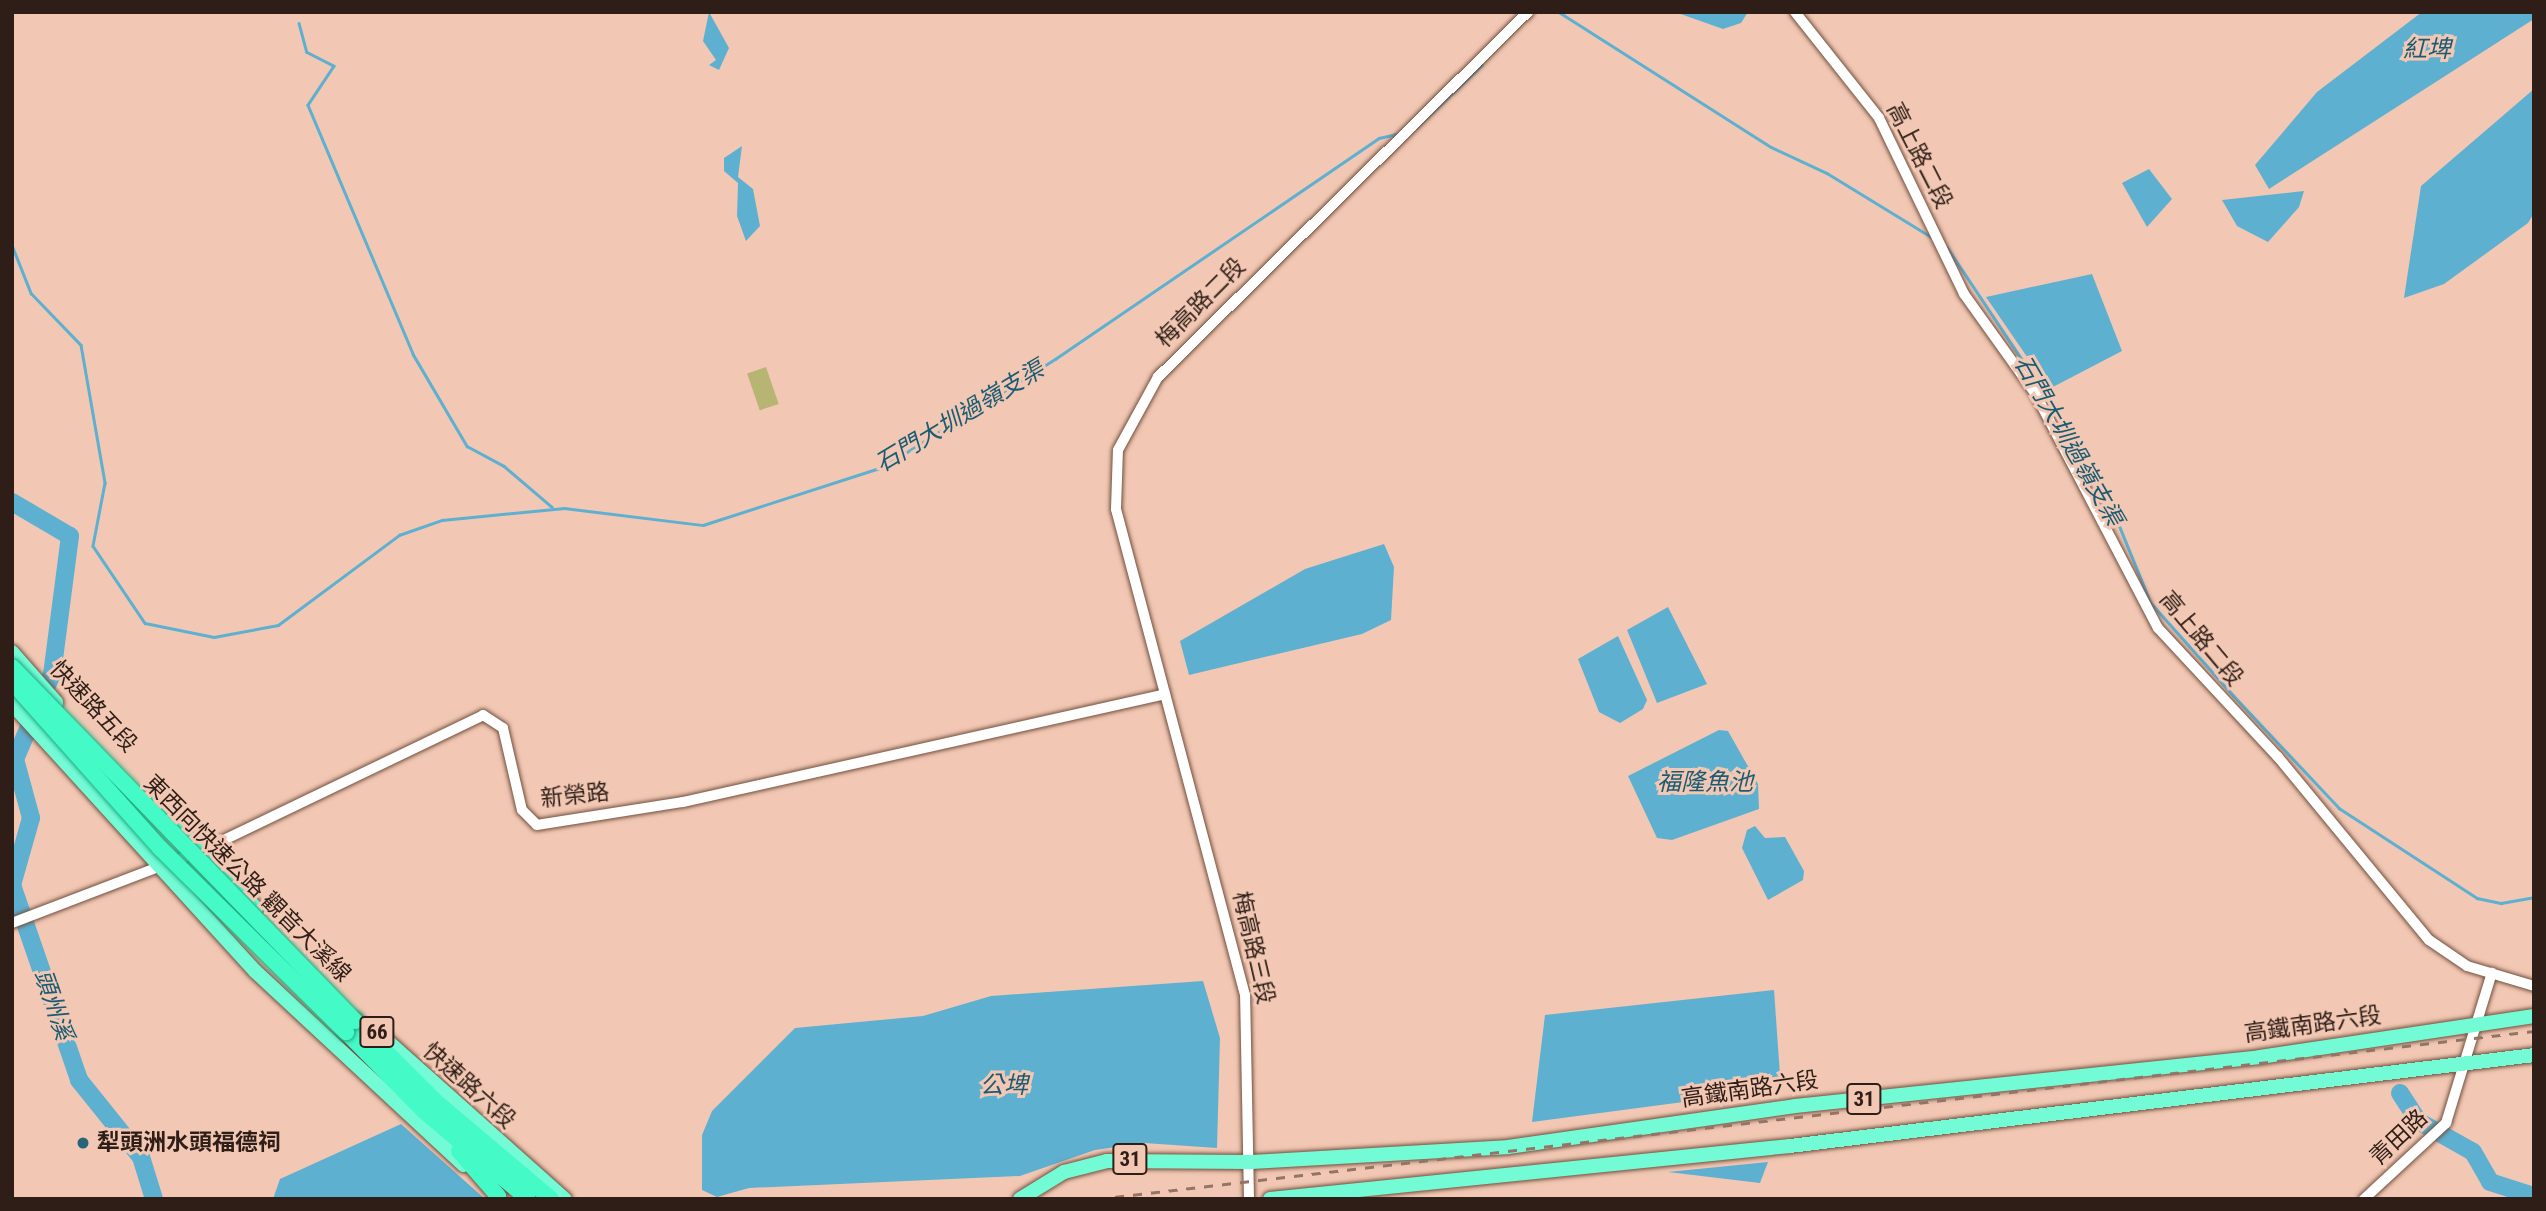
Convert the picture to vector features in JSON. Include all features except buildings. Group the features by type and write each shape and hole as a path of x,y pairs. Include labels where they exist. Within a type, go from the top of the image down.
{"highway":[{"name":"東西向快速公路 觀音大溪線","path":"12,667 350,1026 429,1106 528,1199"},
{"name":"東西向快速公路 觀音大溪線","path":"12,682 160,848 350,1026"},
{"name":"東西向快速公路 觀音大溪線","path":"429,1106 551,1199"},
{"path":"429,1106 528,1169"},
{"path":"429,1106 500,1197"}],"main road":[{"name":"快速路五段","path":"12,652 64,712 203,850"},
{"name":"66","path":"12,704 256,971 500,1197"},
{"name":"快速路六段","path":"203,850 327,985 528,1169 565,1199"},
{"name":"高鐵南路六段","path":"1020,1199 1064,1172 1107,1161 1250,1162 1508,1147 1795,1106 2271,1055 2476,1022 2534,1016"},
{"name":"31","path":"1270,1199 1790,1146 2464,1066 2534,1055"}],"street":[{"name":"梅高路二段","path":"1170,712 1116,509 1113,480 1127,426 1158,377 1528,12"},
{"name":"高上路二段","path":"1795,12 1879,118 1964,294 2035,393 2158,628 2277,757 2429,940 2448,956 2534,986"},
{"name":"新榮路","path":"12,923 203,850 483,715 503,728 522,810 537,825 684,802 1165,694"},
{"name":"梅高路三段","path":"1170,712 1245,995 1249,1199"},
{"path":"2476,1022 2493,973"},
{"name":"青田路","path":"2364,1199 2439,1129 2464,1066 2476,1022"}],"shaded area":[{"path":"766,367 779,404 760,410 747,374"}],"water":[{"path":"709,12 729,48 719,70 709,65 716,60 703,41"},
{"path":"1675,12 1748,12 1741,23 1723,29"},
{"name":"紅埤","path":"2422,12 2534,12 2534,19 2269,189 2255,165 2317,92"},
{"path":"2534,89 2534,213 2528,223 2444,284 2404,298 2421,186"},
{"path":"742,146 738,177 753,189 760,226 746,241 737,216 738,183 724,171 724,158"},
{"path":"2149,169 2172,199 2147,227 2122,183"},
{"path":"2304,191 2299,207 2268,242 2237,226 2222,200"},
{"path":"2092,274 2122,351 2049,389 1986,297"},
{"path":"1384,544 1394,567 1391,620 1362,634 1189,675 1180,641 1305,569"},
{"path":"1668,607 1707,684 1657,703 1627,630"},
{"path":"1618,636 1647,700 1643,709 1620,723 1599,712 1578,659"},
{"name":"福隆魚池","path":"1719,730 1728,731 1758,784 1759,809 1672,840 1657,838 1628,776"},
{"path":"1755,826 1765,838 1785,837 1804,871 1803,880 1768,900 1742,848 1747,830"},
{"name":"公埤","path":"1203,981 1220,1038 1217,1148 1144,1143 1095,1150 1020,1176 749,1188 717,1197 702,1190 702,1135 712,1111 795,1028 923,1016 991,996"},
{"path":"1774,990 1781,1089 1532,1122 1545,1015"},
{"path":"401,1124 485,1199 273,1199 280,1179"},
{"path":"1768,1162 1760,1183 1668,1172"}],"waterway":[{"name":"石門大圳過嶺支渠","path":"1559,12 1771,147 1827,173 1933,238"},
{"path":"299,23 307,52 334,66 308,105 413,354 467,446 504,466 552,507"},
{"name":"石門大圳過嶺支渠","path":"1416,128 1482,65"},
{"name":"石門大圳過嶺支渠","path":"12,245 31,293 81,345 105,483 93,546 145,623 214,637 278,625 399,535 442,520 564,508 703,525 883,467 1055,359 1379,138 1400,133"},
{"name":"石門大圳過嶺支渠","path":"1947,247 2047,397 2115,515 2151,603 2234,696 2339,808 2477,898 2501,903 2534,897"},
{"name":"頭州溪","path":"12,502 70,536 52,674 15,759 31,818 12,885 79,1080 141,1157 154,1199"},
{"path":"2400,1093 2418,1121 2473,1152 2490,1182 2534,1196"}],"railway":[{"path":"1097,1199 2534,1031"}],"place":[{"name":"犁頭洲水頭福德祠","path":"83,1143"}]}
